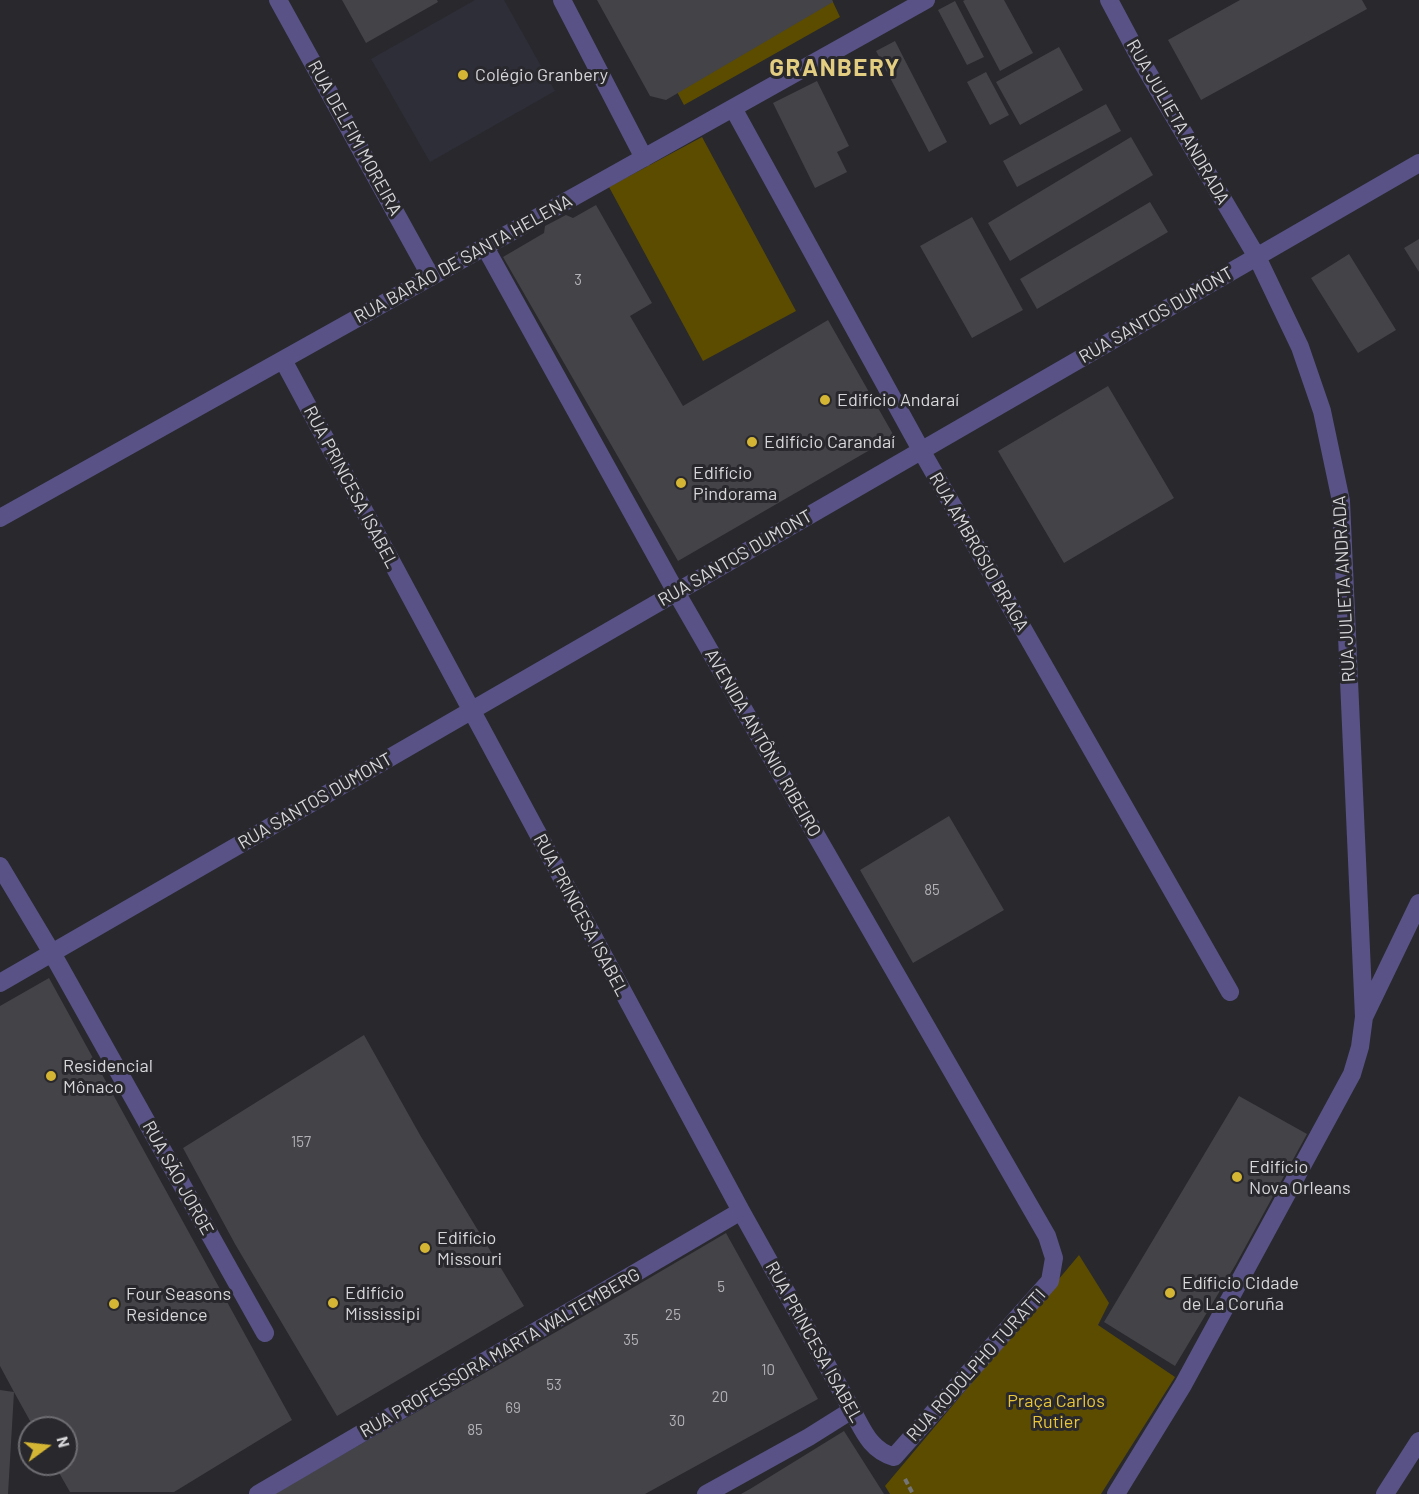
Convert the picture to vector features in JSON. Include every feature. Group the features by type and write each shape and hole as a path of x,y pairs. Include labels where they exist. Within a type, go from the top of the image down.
{"street":[{"name":"RUA DELFIM MOREIRA","path":"278,0 431,277"},
{"path":"562,0 644,158"},
{"name":"RUA BARÃO DE SANTA HELENA","path":"0,518 926,0"},
{"name":"RUA JULIETA ANDRADA","path":"1109,0 1143,64 1257,257 1300,347 1322,411 1341,501 1364,1017"},
{"name":"RUA AMBRÓSIO BRAGA","path":"733,108 921,450 1230,992"},
{"name":"RUA SANTOS DUMONT","path":"0,983 1419,163"},
{"name":"AVENIDA ANTÔNIO RIBEIRO","path":"485,247 676,592 1047,1236"},
{"name":"RUA PRINCESA ISABEL","path":"283,360 741,1211 869,1442 882,1453 894,1456"},
{"name":"RUA SÃO JORGE","path":"0,866 52,953 265,1333"},
{"path":"1116,1494 1183,1385 1352,1074 1360,1047 1364,1017 1419,903"},
{"name":"RUA PROFESSORA MARTA WALTEMBERG","path":"258,1494 741,1211"},
{"name":"RUA RODOLPHO TURATTI","path":"894,1456 1050,1281 1054,1258 1047,1236"},
{"path":"706,1494 809,1437 852,1410"},
{"path":"1385,1494 1419,1441"}],"shaded area":[{"name":"Colégio Granbery","path":"475,0 504,0 555,91 430,162 371,59"}],"green space":[{"path":"628,0 832,0 840,17 684,105"},
{"path":"702,137 796,311 703,361 609,187"},
{"name":"Praça Carlos Rutier","path":"1079,1255 1109,1303 1098,1325 1175,1377 1101,1494 890,1494 885,1486"}],"building":[{"path":"342,0 437,0 438,2 366,43"},
{"path":"597,0 832,0 833,2 666,100 650,96"},
{"path":"1004,0 1033,53 1000,71 963,1"},
{"path":"1240,0 1362,0 1367,9 1201,100 1168,40"},
{"path":"955,1 984,57 967,65 938,10"},
{"path":"895,41 947,142 929,152 876,51"},
{"path":"1059,47 1083,90 1020,125 996,82"},
{"path":"986,72 1009,115 990,125 967,82"},
{"path":"817,81 849,146 837,152 847,172 815,188 773,103"},
{"path":"1106,104 1121,131 1017,187 1003,161"},
{"path":"1131,137 1153,175 1010,261 988,223"},
{"path":"1150,202 1168,232 1037,309 1020,279"},
{"path":"596,205 652,303 630,316 683,406 828,320 894,436 678,561 503,257 544,233 545,226 566,215 573,218"},
{"path":"972,217 1023,310 972,338 920,246"},
{"path":"1419,239 1419,272 1404,248"},
{"path":"1349,254 1396,330 1358,353 1311,278"},
{"path":"1108,386 1174,498 1064,563 998,451"},
{"path":"949,816 1004,910 913,963 860,870"},
{"name":"Four Seasons Residence","path":"49,978 292,1420 174,1492 70,1492 61,1476 78,1476 78,1416 27,1416 0,1366 0,1006"},
{"path":"364,1035 420,1135 524,1306 337,1416 235,1244 183,1148"},
{"path":"1239,1096 1307,1134 1236,1264 1175,1366 1104,1322"},
{"path":"726,1233 818,1399 645,1494 274,1494 629,1290"},
{"path":"0,1390 14,1392 8,1494 0,1494"},
{"path":"844,1431 884,1494 741,1494 750,1489"}],"place":[{"name":"Colégio Granbery","path":"463,75"},
{"name":"Edifício Andaraí","path":"825,400"},
{"name":"Edifício Carandaí","path":"752,442"},
{"name":"Edifício Pindorama","path":"681,483"},
{"name":"Residencial Mônaco","path":"51,1076"},
{"name":"Edifício Nova Orleans","path":"1237,1177"},
{"name":"Edifício Missouri","path":"425,1248"},
{"name":"Edíficio Cidade de La Coruña","path":"1170,1293"},
{"name":"Edifício Mississipi","path":"333,1303"},
{"name":"Four Seasons Residence","path":"114,1304"}],"district":[{"name":"GRANBERY","path":"835,68"}]}
